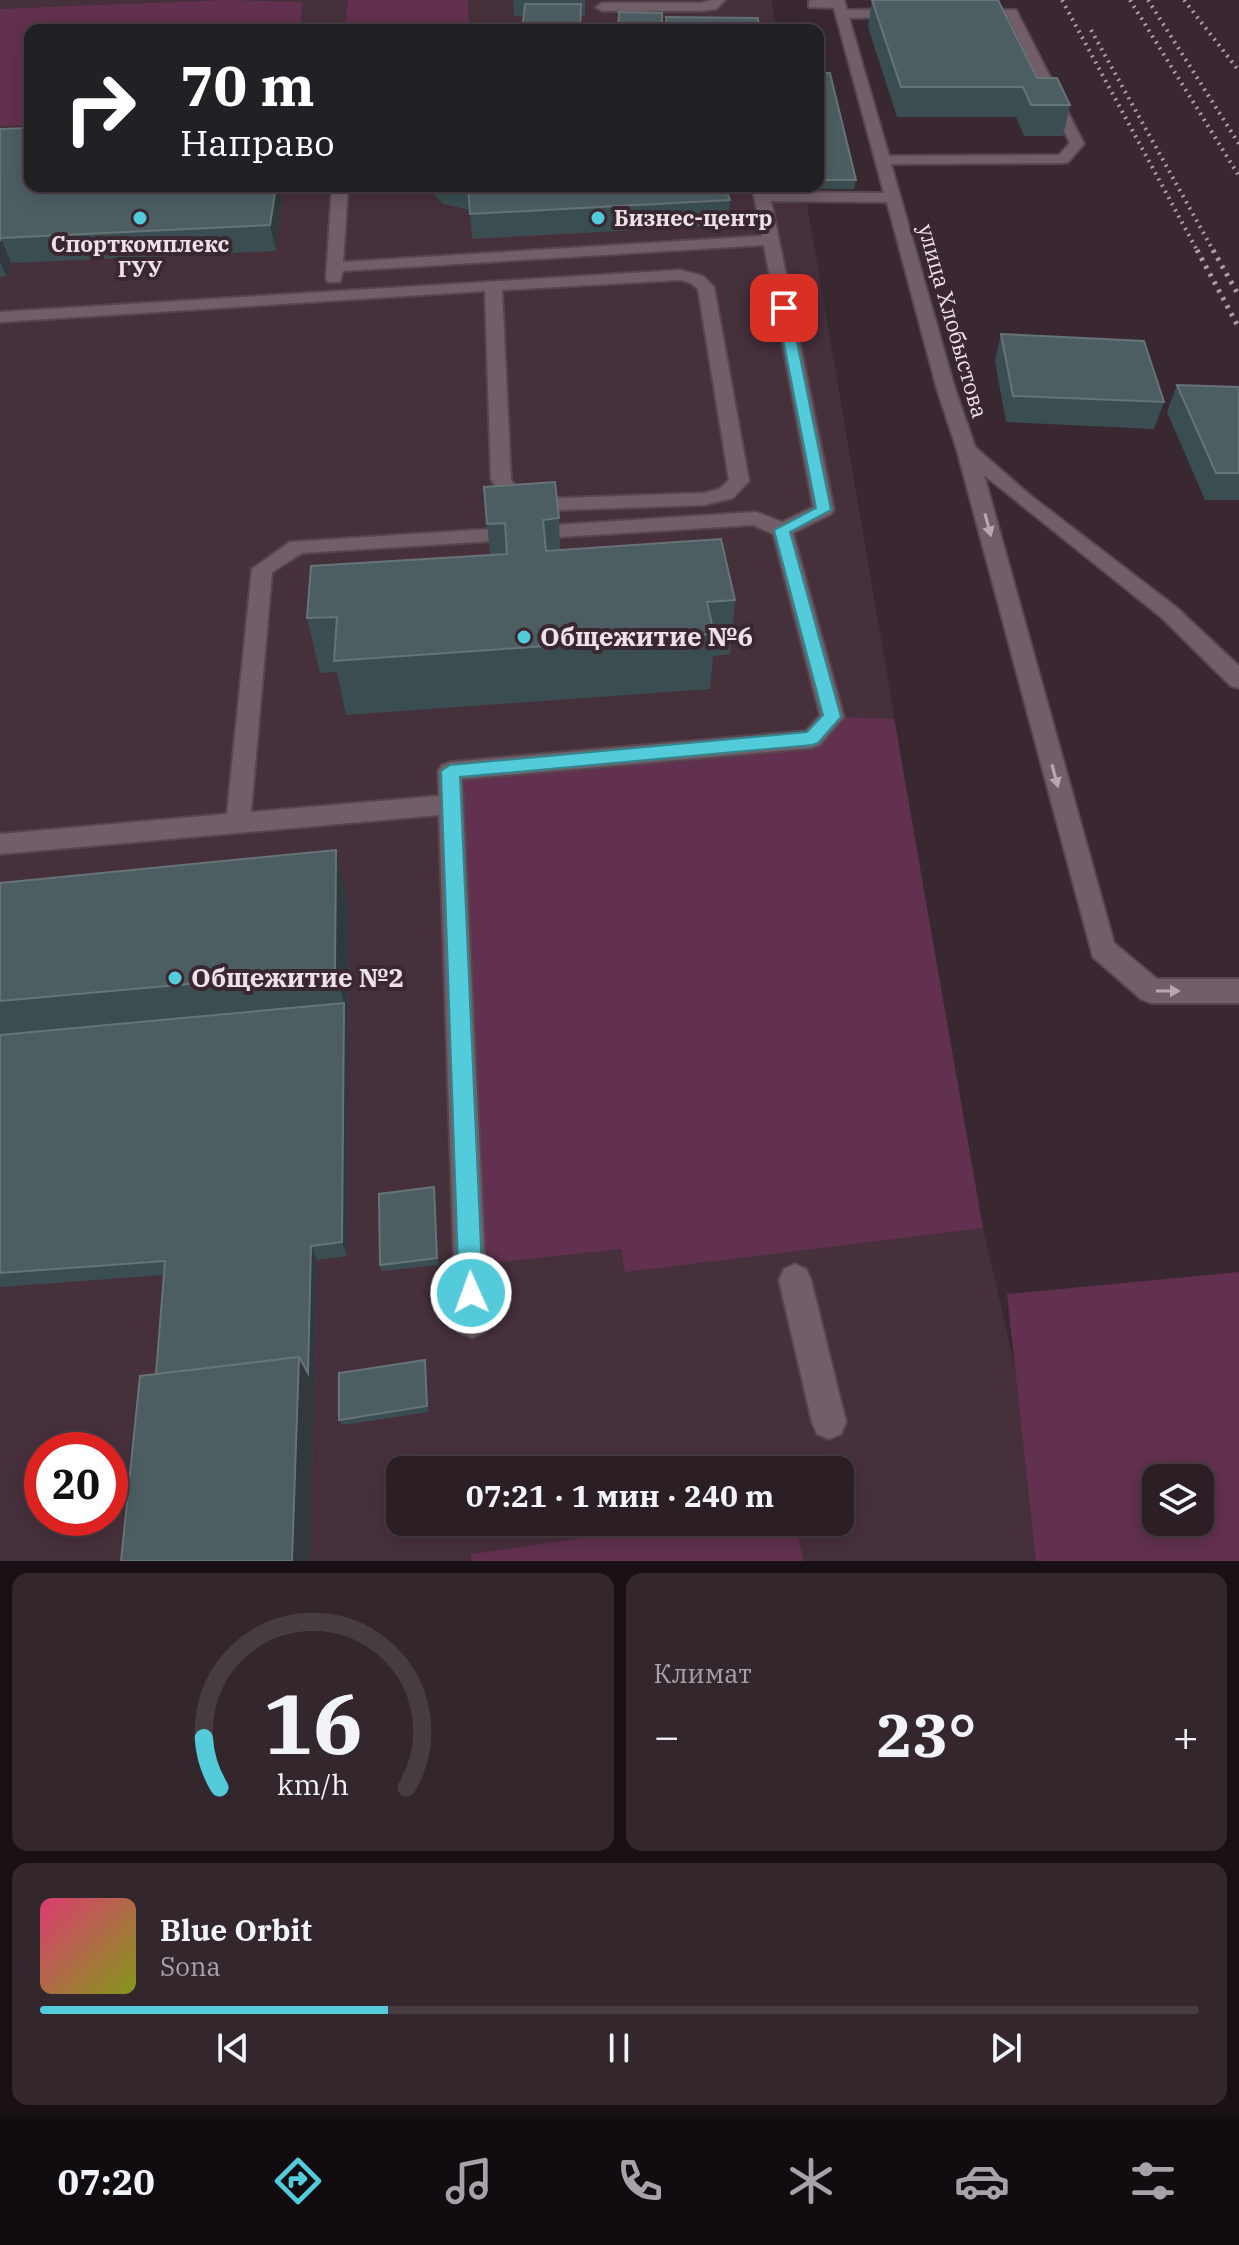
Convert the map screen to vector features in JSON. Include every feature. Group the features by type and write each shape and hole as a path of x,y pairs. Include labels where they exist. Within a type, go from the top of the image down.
{"street":[{"path":"602,8 701,7 712,6 719,0"},
{"path":"813,4 911,13"},
{"name":"улица Хлобыстова","path":"840,6 946,389 967,450 1010,492 1197,636 1239,680"},
{"path":"885,160 1063,159 1077,144 1012,13 954,13"},
{"path":"333,295 340,192"},
{"path":"761,192 824,510 782,530"},
{"path":"780,192 893,198"},
{"path":"335,267 771,240"},
{"path":"0,317 493,285 680,275 697,279 706,287 739,481 726,494 704,499 531,505 511,496 501,479 493,285"},
{"path":"967,450 1102,949 1151,991 1239,991"},
{"path":"238,823 262,569 297,547 756,518 782,530"},
{"path":"472,1322 450,771 812,739 832,717 782,530"},
{"path":"0,844 451,804"},
{"path":"795,1280 829,1422"}],"shaded area":[{"path":"0,0 771,0 776,24 24,24 24,192 805,192 976,1197 1059,1561 0,1561"},
{"path":"226,0 302,2 300,24 24,24 24,125 0,126 0,9"},
{"path":"348,0 468,0 469,24 346,24"},
{"path":"832,717 894,719 983,1228 625,1272 621,1249 470,1265 450,771 812,739"},
{"path":"1239,1272 1239,1561 1036,1561 1007,1294"},
{"path":"599,1536 799,1536 803,1561 471,1561 471,1554"}],"building":[{"path":"872,0 998,0 1037,78 1057,78 1070,105 1031,105 1023,87 901,87"},
{"path":"525,4 581,4 580,24 523,24"},
{"path":"619,12 662,13 662,24 618,24"},
{"path":"666,17 758,18 758,24 667,24"},
{"path":"824,73 830,73 856,180 824,180"},
{"path":"24,128 24,192 275,192 270,225 1,238 0,241 0,129"},
{"path":"468,192 727,192 730,200 470,214"},
{"path":"1001,334 1144,341 1164,402 1013,396"},
{"path":"1177,385 1239,387 1239,473 1216,473"},
{"path":"555,482 559,518 543,520 546,551 721,539 735,600 707,602 714,634 334,661 337,617 307,618 311,566 507,554 505,523 487,524 484,487"},
{"path":"336,850 335,971 0,1001 0,883"},
{"path":"344,1003 342,1242 311,1246 308,1373 299,1357 156,1374 165,1261 0,1273 0,1035"},
{"path":"434,1187 437,1258 380,1265 379,1194"},
{"path":"299,1357 292,1561 121,1561 124,1536 128,1536 128,1493 140,1376"},
{"path":"425,1360 427,1406 339,1420 339,1373"}],"railway":[{"path":"1062,0 1198,252"},
{"path":"1130,0 1239,176"},
{"path":"1148,0 1239,144"},
{"path":"1184,0 1239,71"},
{"path":"1091,30 1214,252"},
{"path":"1197,250 1239,328"},
{"path":"1213,250 1239,296"}],"place":[{"name":"Спорткомплекс ГУУ","path":"140,218"},
{"name":"Бизнес-центр","path":"598,218"},
{"name":"Общежитие №6","path":"524,637"},
{"name":"Общежитие №2","path":"175,978"}],"route":[{"path":"471,1293 450,771 812,739 832,717 782,530 824,510 784,308"}]}
